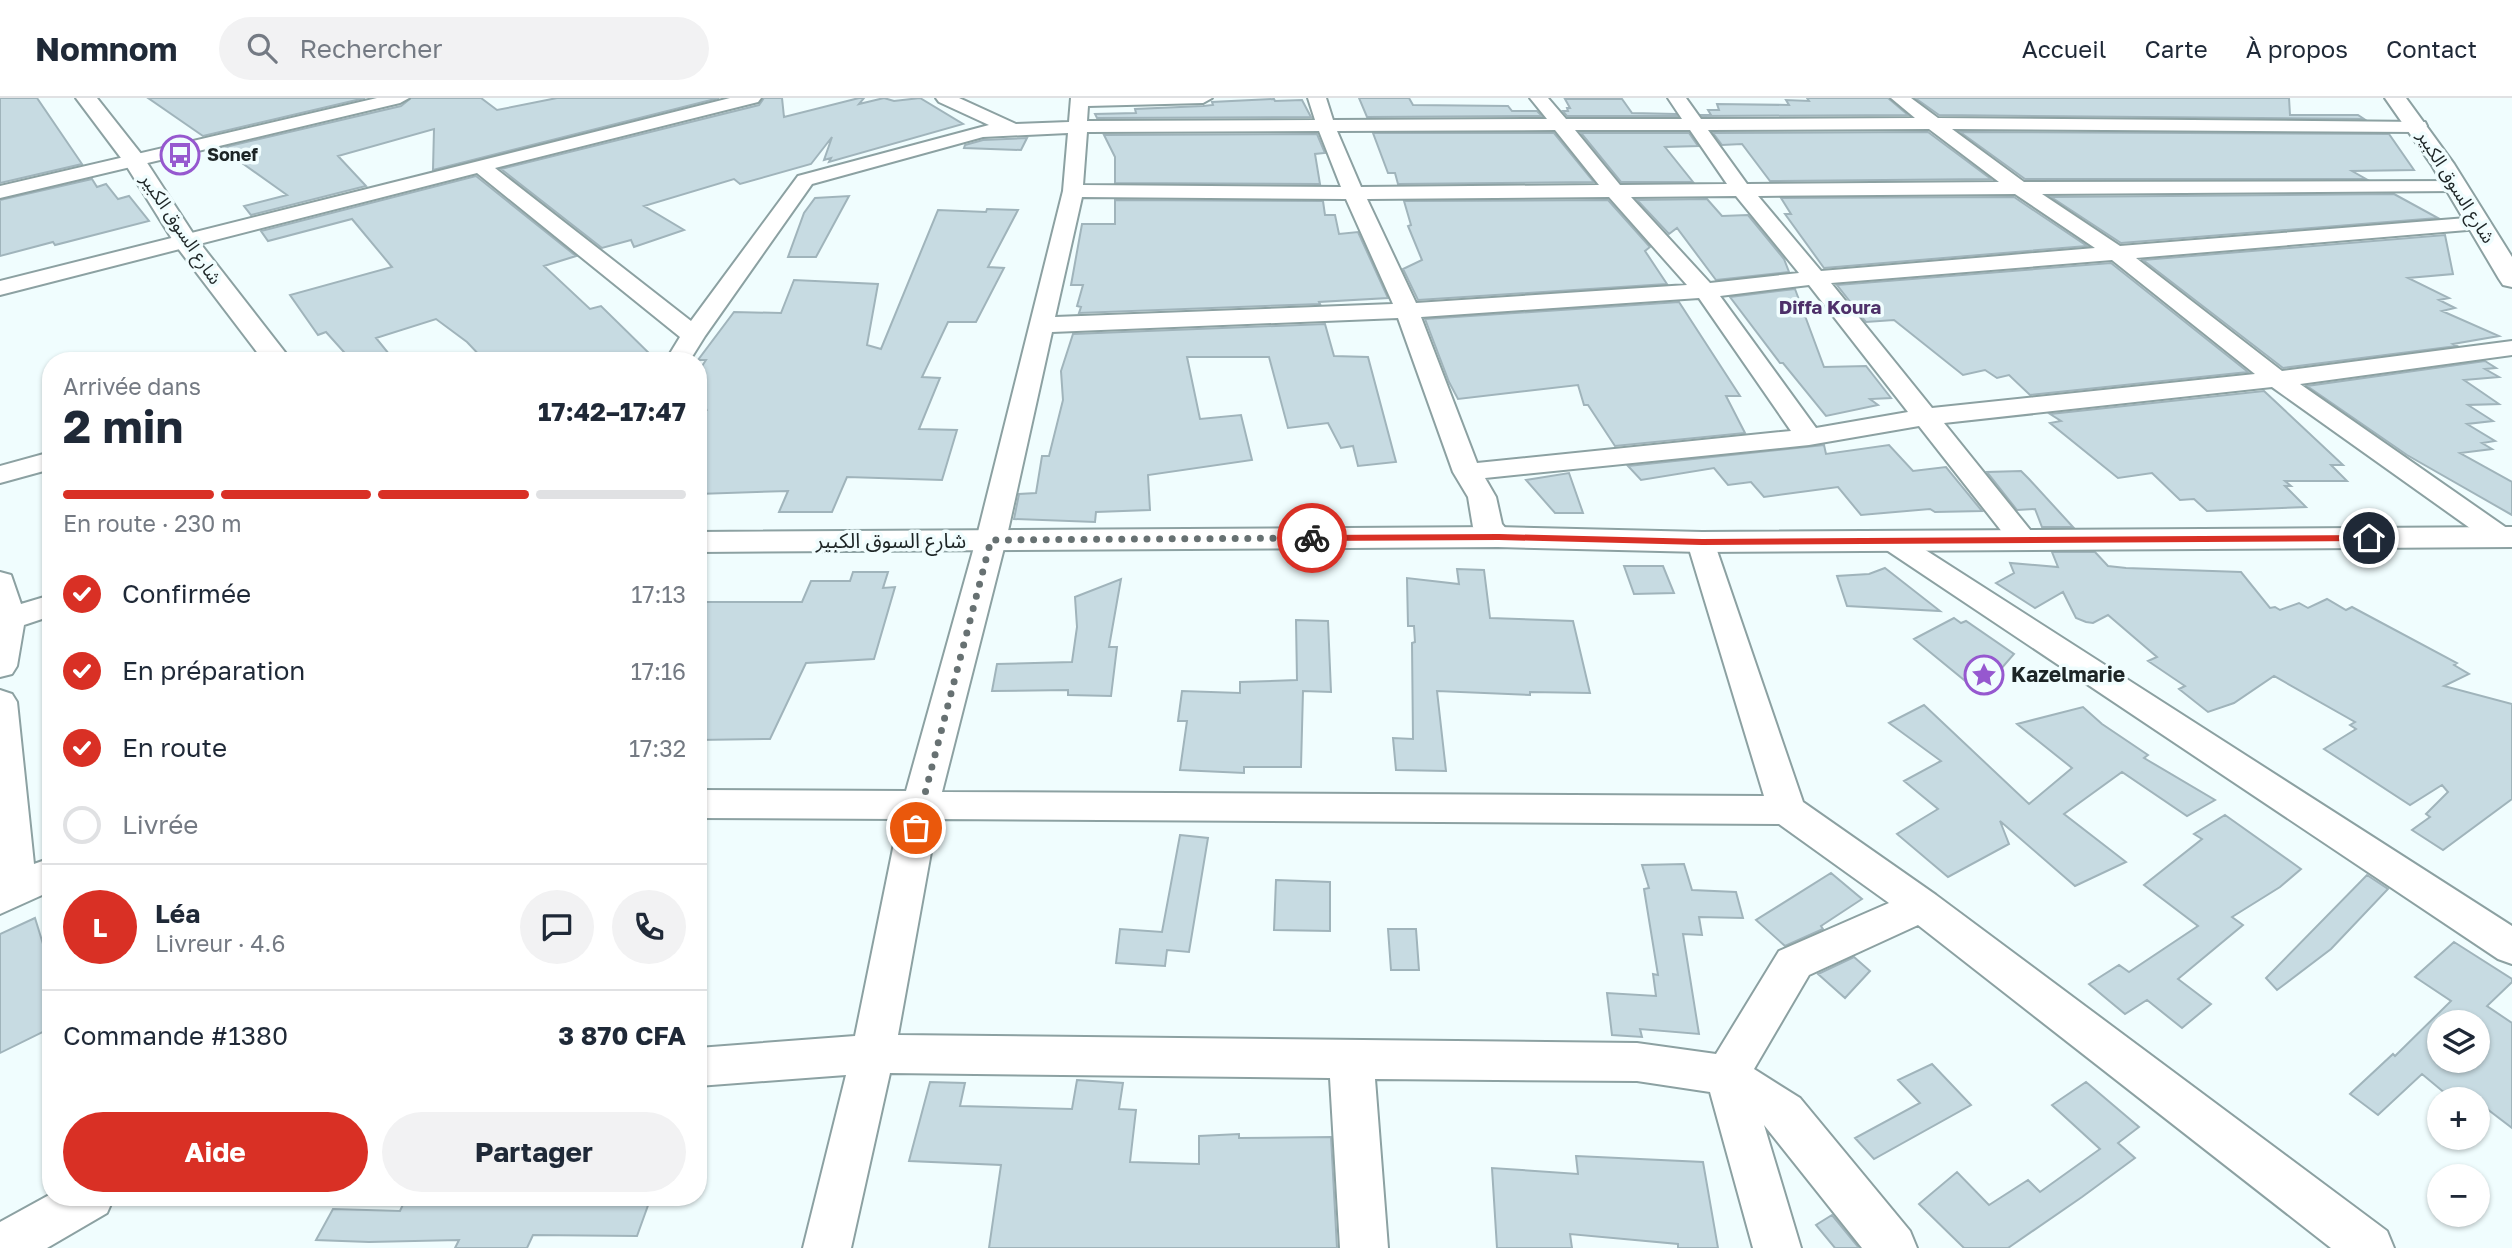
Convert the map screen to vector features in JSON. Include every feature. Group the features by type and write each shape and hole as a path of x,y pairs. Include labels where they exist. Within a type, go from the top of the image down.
{"street":[{"name":"شارع السوق الكبير","path":"86,98 134,160 186,242 271,352"},
{"path":"0,192 399,98"},
{"path":"0,288 752,98"},
{"path":"945,98 1012,129"},
{"path":"682,352 692,335 805,180 982,131 1012,129 1078,109 1203,98"},
{"path":"1317,98 1353,192 1407,310 1467,472 1482,498 1488,527 1499,537"},
{"path":"1539,98 1613,190 1706,292 1809,437"},
{"path":"1677,98 1740,188 2024,541"},
{"path":"1900,98 2018,187 2119,254 2277,379 2507,537"},
{"name":"شارع السوق الكبير","path":"2395,98 2418,126 2512,279"},
{"path":"1078,109 1327,127 1931,123 2418,126"},
{"path":"827,1248 873,1054 921,803 991,540 1073,191 1078,109"},
{"path":"479,165 692,335"},
{"path":"1073,191 1353,192 2456,185"},
{"path":"1041,325 1407,310 1706,292 1815,278 2479,223"},
{"path":"1467,472 1809,437 1923,417 2277,379 2512,348"},
{"path":"0,475 42,463"},
{"name":"شارع السوق الكبير","path":"707,541 1499,537 1702,542 2507,537"},
{"path":"1892,541 2512,947"},
{"path":"1702,542 1787,810"},
{"path":"0,582 5,620 0,666"},
{"path":"5,620 42,608"},
{"path":"0,702 8,894 42,877"},
{"path":"707,804 921,803 1787,810 1922,906 2370,1248"},
{"path":"1777,1248 1727,1075 1794,963 1922,906"},
{"path":"707,1066 873,1054 1351,1058 1637,1062 1727,1075 1784,1113 1893,1248"},
{"path":"1351,1058 1364,1248"},
{"path":"1,1248 74,1206"}],"building":[{"path":"0,98 37,98 82,164 0,183"},
{"path":"148,98 365,98 203,136"},
{"path":"411,98 481,98 497,110 557,98 719,98 433,170 434,129 338,156 366,186 251,215 244,206 287,195 221,148 401,106"},
{"path":"764,98 782,98 784,117 859,98 864,98 859,104 884,98 894,101 920,98 963,124 829,162 831,158 824,160 832,137 811,164 740,184 734,179 644,206 684,230 634,247 631,240 602,248 501,169 759,105"},
{"path":"1359,98 1409,98 1413,105 1508,106 1512,111 1537,111 1542,116 1367,117"},
{"path":"1807,98 1888,98 1908,115 1702,116 1701,115 1711,115 1708,110 1719,110 1717,104 1789,105 1786,100 1809,101"},
{"path":"1915,98 2289,98 2290,115 2358,115 2364,119 1939,115"},
{"path":"1274,99 1302,100 1311,117 1097,118 1095,114 1136,113 1135,109"},
{"path":"1565,99 1622,99 1632,113 1677,116 1567,116 1563,111 1570,108"},
{"path":"1928,132 1991,179 1770,181 1742,144 1722,145 1713,133"},
{"path":"1960,132 2389,134 2414,170 2352,171 2366,179 2025,179"},
{"path":"1373,133 1554,133 1594,182 1398,184 1395,173 1388,173"},
{"path":"1581,133 1689,133 1698,146 1665,147 1693,182 1621,182"},
{"path":"1317,134 1325,153 1315,154 1320,184 1115,183 1115,157 1104,135"},
{"path":"1027,138 1021,150 964,148 965,145 983,140"},
{"path":"476,176 576,256 544,266 590,309 601,306 648,352 476,352 436,319 376,338 387,352 344,352 326,332 318,335 290,295 392,267 352,219 268,241 261,231"},
{"path":"92,179 97,187 106,184 118,199 129,196 149,221 0,256 0,200"},
{"path":"2394,194 2438,218 2121,243 2051,197"},
{"path":"849,196 816,257 788,257 804,213 815,198"},
{"path":"2014,197 2087,246 1824,268 1785,214 1791,214 1781,198"},
{"path":"1707,199 1722,216 1748,215 1784,259 1789,272 1716,280 1677,228 1669,234 1637,200"},
{"path":"1115,200 1323,201 1325,215 1335,215 1339,234 1358,232 1388,298 1319,302 1320,304 1079,313 1081,307 1077,306 1083,285 1071,285 1082,224 1115,224"},
{"path":"1608,200 1650,247 1645,251 1667,284 1418,300 1403,269 1422,260 1408,226 1411,225 1404,201"},
{"path":"987,209 1018,210 988,267 1004,268 976,322 948,322 922,377 940,378 919,429 957,430 942,480 847,477 832,512 779,512 788,491 707,494 707,352 704,352 734,312 781,313 794,280 878,284 867,345 881,349 938,210 986,212"},
{"path":"2445,235 2453,274 2408,278 2449,298 2439,300 2455,308 2442,311 2499,336 2453,344 2457,346 2283,368 2143,260"},
{"path":"2111,263 2248,372 2030,395 2009,375 1997,378 1985,370 1963,375 1894,320 1866,322 1837,285"},
{"path":"1795,289 1824,367 1866,366 1891,398 1870,399 1878,405 1826,416 1783,363 1780,363 1730,297"},
{"path":"1679,302 1740,396 1726,396 1745,433 1615,446 1588,405 1584,405 1578,385 1458,399 1425,319"},
{"path":"1325,324 1334,356 1368,357 1396,462 1358,466 1353,446 1341,448 1328,423 1288,428 1269,357 1187,357 1200,419 1241,415 1252,460 1148,475 1150,510 1096,512 1095,522 1014,519 1019,494 1036,493 1042,456 1049,456 1063,400 1061,371 1073,334"},
{"path":"2485,361 2496,368 2485,369 2499,377 2464,380 2499,404 2468,405 2493,421 2467,424 2495,441 2482,443 2492,449 2460,453 2512,482 2512,515 2407,455 2307,386"},
{"path":"2264,391 2343,465 2331,465 2347,481 2285,481 2291,486 2285,486 2306,507 2207,511 2194,499 2180,500 2152,473 2118,478 2050,423 2061,421 2050,414"},
{"path":"1824,445 1826,454 1889,445 1913,471 1946,467 1982,511 1935,512 1930,509 1861,515 1838,487 1764,497 1751,482 1728,485 1714,468 1641,480 1628,466"},
{"path":"2021,471 2073,527 2042,527 2035,509 2017,510 1987,472"},
{"path":"1569,473 1583,513 1555,513 1526,480"},
{"path":"2052,552 2095,552 2108,566 2126,568 2241,572 2270,608 2280,610 2299,603 2308,608 2327,599 2346,610 2352,607 2457,663 2454,665 2469,674 2444,686 2512,704 2512,799 2443,850 2412,830 2430,817 2426,814 2448,792 2442,785 2410,805 2324,749 2356,729 2350,725 2355,722 2274,676 2234,703 2208,712 2179,689 2185,686 2148,661 2157,657 2108,615 2093,623 2076,618 2063,592 2035,608 1996,583 2014,573 2010,563 2058,567"},
{"path":"1624,566 1663,566 1674,593 1634,594"},
{"path":"1885,568 1940,611 1847,606 1837,576 1869,574"},
{"path":"1457,569 1484,570 1490,618 1573,621 1590,693 1530,692 1530,695 1437,691 1446,771 1396,770 1393,738 1413,739 1412,643 1415,642 1414,626 1408,626 1407,578 1459,584"},
{"path":"853,572 888,572 883,588 895,587 874,659 806,663 770,739 707,740 707,602 802,602 811,581 850,581"},
{"path":"1121,579 1109,647 1117,647 1111,696 1068,695 1068,690 992,691 997,664 1072,662 1077,627 1075,597"},
{"path":"1954,618 1961,623 1966,621 2014,654 1980,693 1914,639"},
{"path":"1296,620 1328,621 1331,692 1303,691 1301,767 1244,767 1244,773 1180,770 1187,721 1178,721 1182,691 1240,693 1240,682 1297,680"},
{"path":"1924,705 2029,804 2072,768 2017,724 2083,707 2102,724 2148,755 2144,758 2215,800 2187,816 2122,772 2064,814 2126,862 2075,886 2000,821 2009,844 1948,877 1897,834 1938,809 1904,781 1941,761 1889,723"},
{"path":"2225,815 2301,869 2280,887 2232,917 2243,925 2178,979 2211,1004 2182,1028 2147,1000 2125,1014 2089,984 2119,965 2129,972 2198,926 2144,885 2202,839 2194,834"},
{"path":"1180,835 1208,838 1189,952 1167,950 1165,966 1116,963 1120,929 1162,932"},
{"path":"1684,864 1692,890 1736,892 1743,918 1699,917 1702,935 1683,934 1699,1034 1640,1029 1642,1037 1612,1035 1607,993 1656,996 1653,974 1658,975 1644,889 1649,888 1642,865"},
{"path":"1831,873 1862,899 1821,926 1823,929 1785,946 1756,920"},
{"path":"2367,875 2388,889 2331,949 2277,990 2266,978"},
{"path":"1276,880 1330,882 1330,931 1274,930"},
{"path":"35,918 42,941 42,1032 0,1053 0,934"},
{"path":"1388,929 1416,929 1419,970 1391,970"},
{"path":"2454,942 2512,979 2487,1006 2512,1023 2512,1128 2490,1111 2490,1087 2438,1087 2422,1074 2378,1115 2350,1094 2427,1025 2427,1073 2490,1073 2490,1010 2442,1010 2451,1001 2415,977"},
{"path":"1854,957 1870,971 1845,998 1818,974"},
{"path":"1932,1064 1971,1105 1874,1159 1855,1138 1920,1103 1898,1080"},
{"path":"1077,1080 1123,1083 1119,1109 1136,1110 1130,1162 1199,1164 1199,1136 1239,1134 1239,1138 1331,1137 1337,1248 989,1248 1001,1165 909,1161 930,1082 965,1083 960,1106 1072,1109"},
{"path":"2086,1082 2139,1127 2118,1143 2135,1158 2082,1197 2008,1248 1964,1248 1919,1204 1957,1172 1989,1205 2028,1180 2040,1192 2100,1149 2052,1105"},
{"path":"1576,1156 1703,1162 1718,1248 1678,1248 1678,1244 1570,1234 1572,1248 1497,1248 1492,1168 1578,1174"},
{"path":"402,1206 648,1206 637,1236 533,1235 527,1248 455,1248 459,1240 316,1240 333,1209 400,1211"},
{"path":"1832,1215 1859,1248 1835,1248 1816,1225"}],"way so far":[{"path":"916,828 991,540 1312,538"}],"place":[{"name":"Sonef","path":"180,155"},
{"name":"Kazelmarie","path":"1984,675"}],"district":[{"name":"Diffa Koura","path":"1830,307"}],"route":[{"path":"1312,538 1499,537 1702,542 2369,538"}]}
